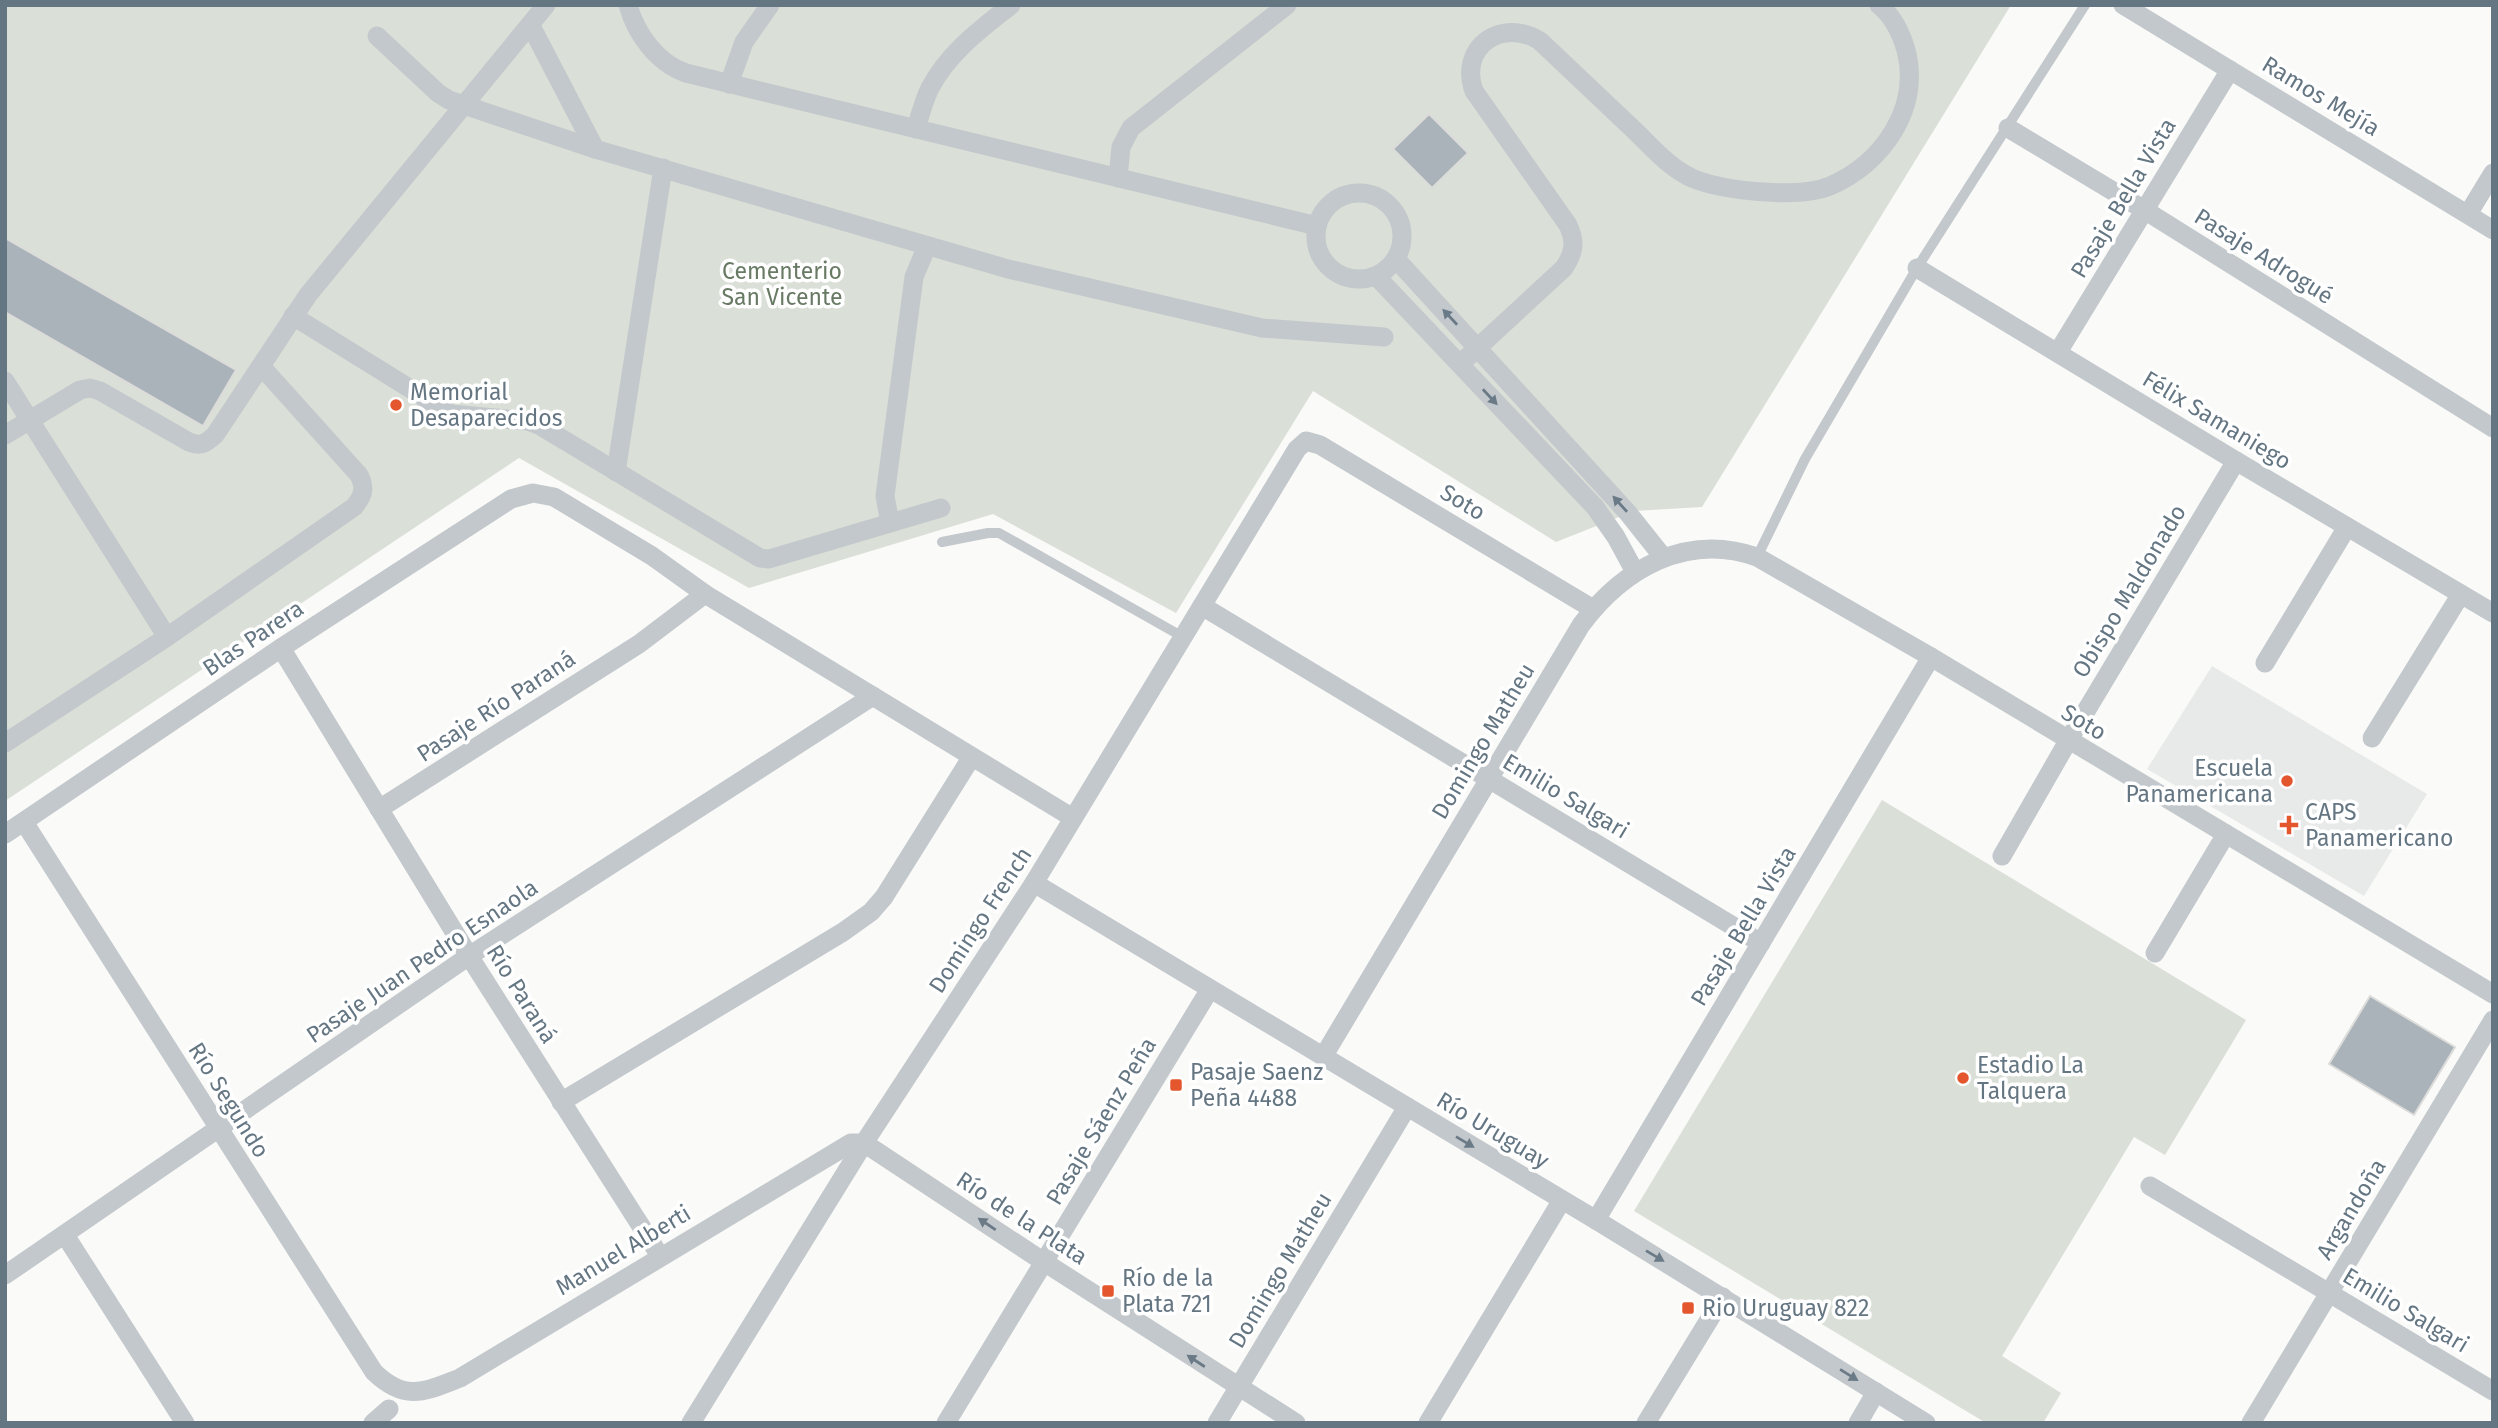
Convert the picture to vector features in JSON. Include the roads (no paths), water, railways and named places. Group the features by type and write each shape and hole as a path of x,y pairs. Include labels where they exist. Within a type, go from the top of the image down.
{"street":[{"path":"5,435 79,390 90,388 198,446 206,443 215,435 293,316 546,5"},
{"path":"628,5 631,16 646,42 669,66 686,73 1317,226"},
{"path":"729,84 744,42 770,5"},
{"path":"916,129 931,87 950,59 963,44 1011,5"},
{"path":"1118,178 1121,147 1131,128 1287,5"},
{"path":"1460,364 1563,268 1574,245 1568,225 1474,92 1471,66 1484,42 1509,31 1528,34 1540,41 1660,155 1692,178 1720,186 1764,192 1816,190 1857,172 1886,142 1907,106 1910,90 1906,50 1896,24 1879,5"},
{"name":"Ramos Mejía","path":"2123,5 2493,230"},
{"path":"531,26 595,149"},
{"path":"377,36 438,93 465,107 595,149 1008,269 1262,328 1384,337"},
{"name":"Pasaje Bella Vista","path":"2058,352 2230,70"},
{"name":"Pasaje Adrogué","path":"2008,128 2493,428"},
{"path":"616,472 663,168"},
{"path":"2468,214 2493,173"},
{"path":"1354,193 1376,195 1389,203 1398,215 1402,230 1402,245 1396,259 1376,276 1349,278 1337,273 1326,265 1319,253 1317,226 1322,212 1332,201 1354,193"},
{"path":"890,523 885,496 914,277 927,246"},
{"path":"1396,259 1628,513 1663,556"},
{"name":"Félix Samaniego","path":"1917,268 2493,613"},
{"path":"1376,276 1595,507 1616,537 1635,572"},
{"path":"293,316 451,414 528,421 539,425 760,558 769,559 941,508"},
{"path":"5,743 167,637 354,507 362,497 365,486 359,475 261,366"},
{"path":"5,381 167,637"},
{"name":"Soto","path":"1306,441 1320,445 1593,609"},
{"name":"Domingo French","path":"691,1423 864,1143 1034,883 1297,449 1306,441"},
{"name":"Obispo Maldonado","path":"2002,856 2236,461"},
{"name":"Blas Parera","path":"5,834 281,648 511,499 533,493 554,497 652,556 705,594"},
{"path":"2266,663 2347,527"},
{"name":"Domingo Matheu","path":"1323,1057 1593,609 1635,572 1663,556 1738,550 1757,557"},
{"name":"Soto","path":"1757,557 1931,657 2493,994"},
{"path":"705,594 1073,818"},
{"name":"Pasaje Río Paraná","path":"379,809 639,644 705,594"},
{"path":"2372,738 2461,594"},
{"name":"Emilio Salgari","path":"1202,606 1761,943"},
{"name":"Río Paraná","path":"281,648 469,956 660,1256"},
{"name":"Pasaje Bella Vista","path":"1597,1220 1931,657"},
{"name":"Pasaje Juan Pedro Esnaola","path":"5,1275 469,956 873,696"},
{"path":"561,1102 843,932 871,912 884,897 971,758"},
{"name":"Río Segundo","path":"24,822 374,1372 385,1383 405,1393"},
{"path":"2155,953 2227,834"},
{"name":"Río Uruguay","path":"1034,883 1597,1220 1926,1423"},
{"name":"Pasaje Sáenz Peña","path":"946,1423 1210,989"},
{"name":"Argandoña","path":"2251,1423 2493,1020"},
{"name":"Domingo Matheu","path":"1217,1423 1407,1107"},
{"name":"Manuel Alberti","path":"405,1393 439,1386 460,1378 851,1143 864,1143"},
{"name":"Río de la Plata","path":"864,1143 1296,1423"},
{"name":"Emilio Salgari","path":"2150,1186 2493,1391"},
{"path":"1427,1423 1562,1200"},
{"path":"65,1235 185,1423"},
{"path":"1646,1423 1723,1297"},
{"path":"1858,1423 1876,1392"},
{"path":"373,1423 389,1409"}],"lane":[{"path":"1757,557 1805,459 1917,268 2085,5"},
{"path":"942,542 999,533 1183,637"}],"place":[{"name":"Memorial Desaparecidos","path":"396,405"},
{"name":"Escuela Panamericana","path":"2287,781"},
{"name":"CAPS Panamericano","path":"2289,825"},
{"name":"Estadio La Talquera","path":"1963,1078"},
{"name":"Pasaje Saenz Peña 4488","path":"1176,1085"},
{"name":"Río de la Plata 721","path":"1108,1291"},
{"name":"Rio Uruguay 822","path":"1688,1308"}],"park label":[{"name":"Cementerio San Vicente","path":"782,284"}]}
